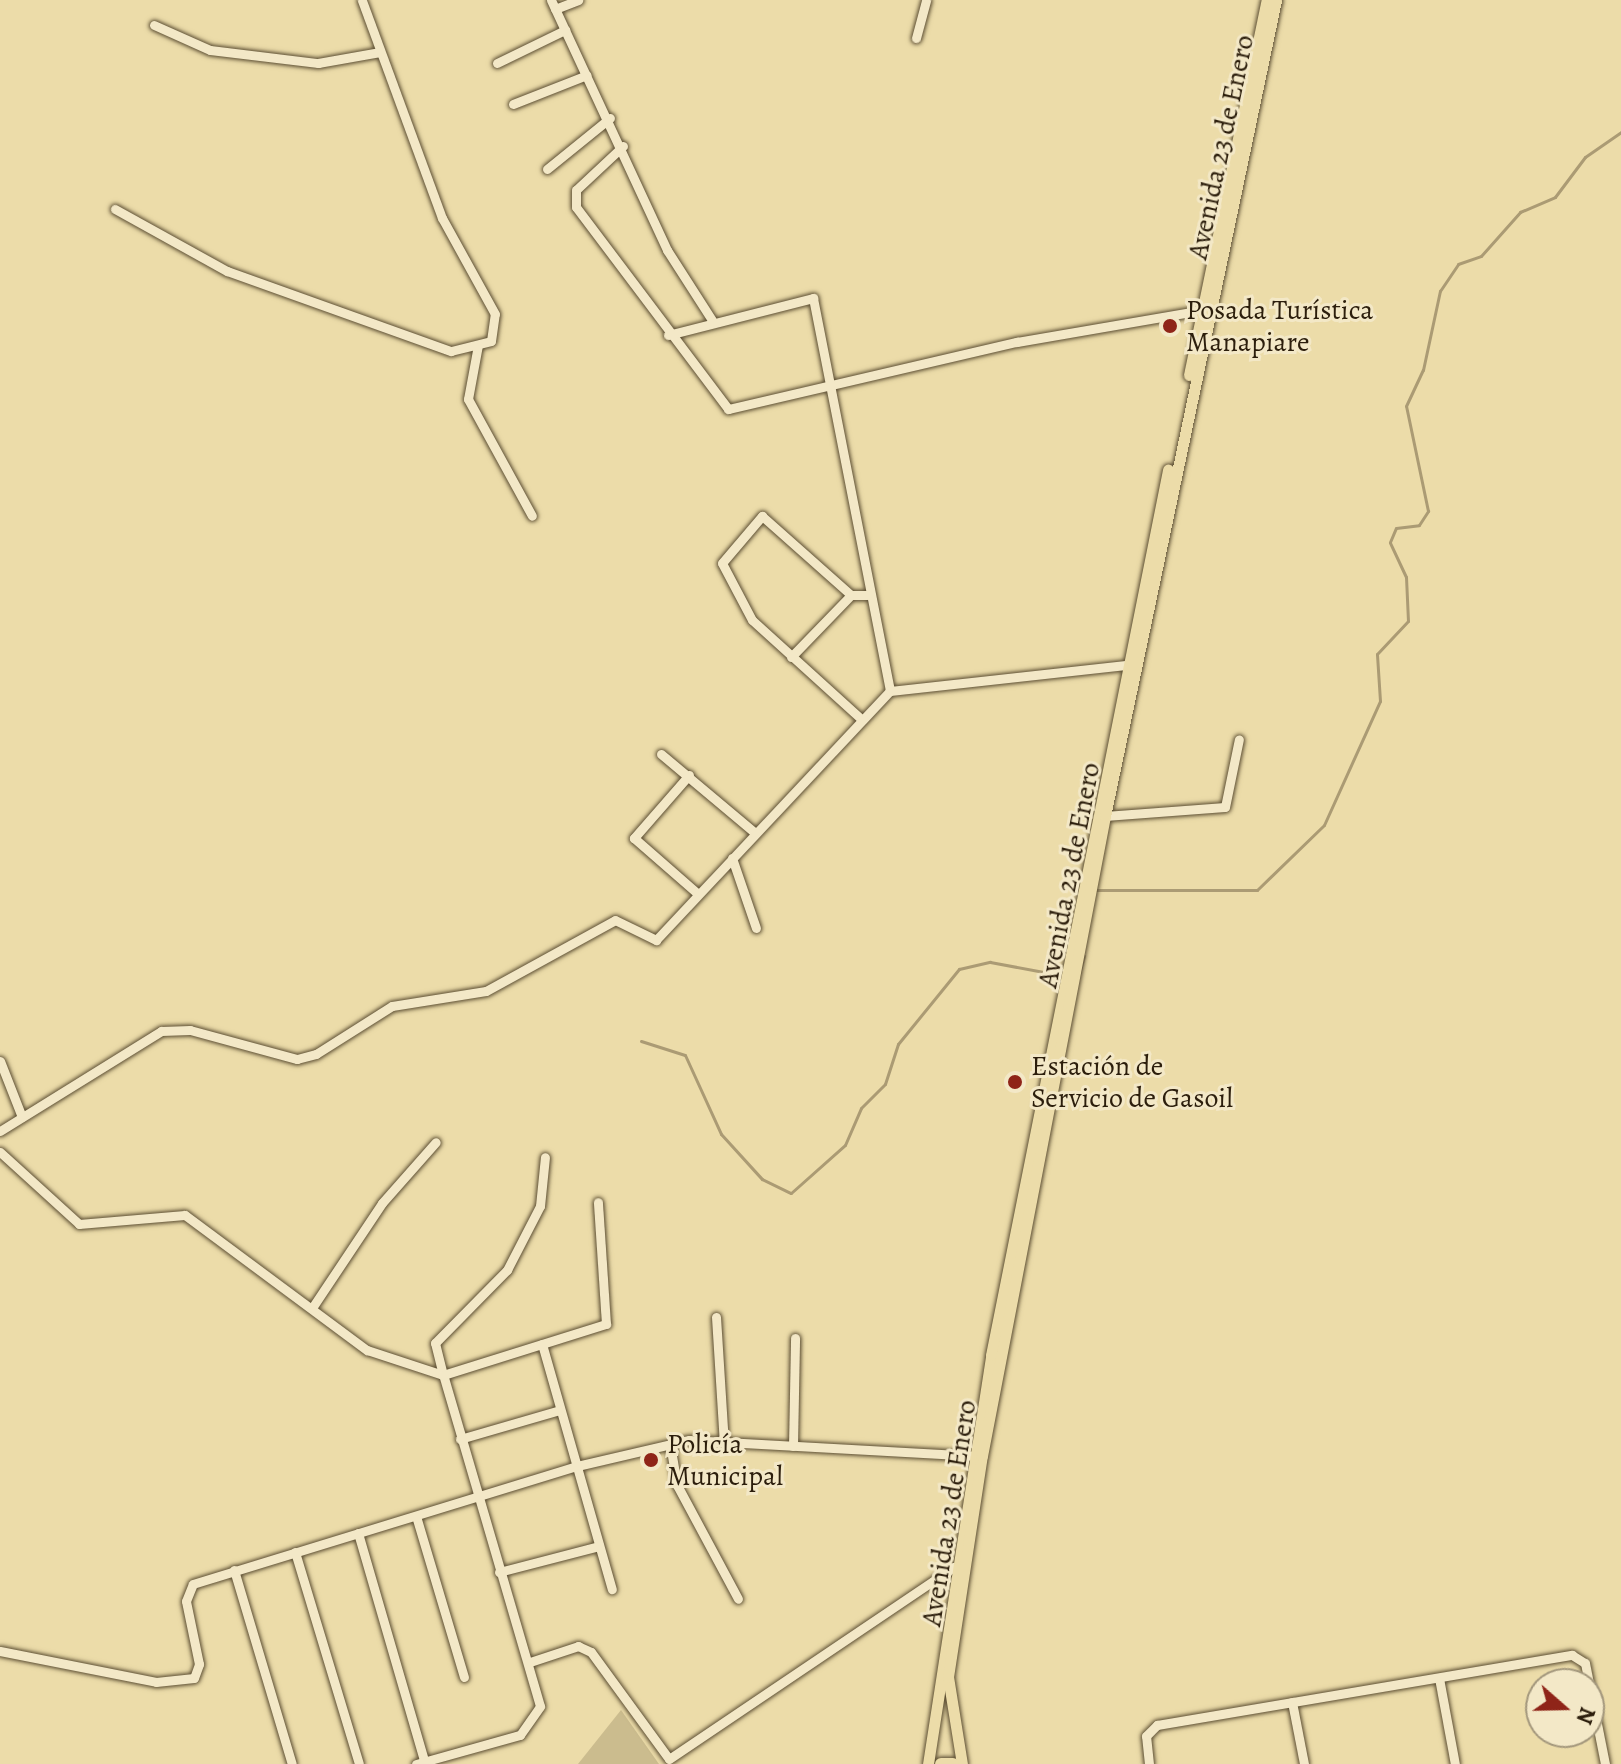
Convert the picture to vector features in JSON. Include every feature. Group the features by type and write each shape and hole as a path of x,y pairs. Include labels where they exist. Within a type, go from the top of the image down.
{"highway":[{"path":"941,1764 953,1764"}],"main road":[{"name":"Avenida 23 de Enero","path":"928,1764 954,1567 973,1456 1267,0"},
{"name":"Avenida 23 de Enero","path":"962,1764 948,1696 962,1565 1132,664 1276,0"}],"street":[{"path":"115,209 227,271 451,351 478,345 498,331 495,314 442,218 362,0"},
{"path":"578,0 553,5 610,118 667,250 712,320"},
{"path":"916,38 926,0"},
{"path":"154,25 226,52 318,63 380,52"},
{"path":"497,63 565,30"},
{"path":"513,104 587,75"},
{"path":"547,169 610,118"},
{"path":"623,146 573,198 668,335 728,409 1017,342 1203,310"},
{"path":"668,335 712,320 813,298 867,595 890,691"},
{"path":"478,345 468,399 532,516"},
{"path":"859,717 752,620 722,563 762,516 851,595 867,595"},
{"path":"791,657 851,595"},
{"path":"0,1131 161,1031 190,1030 285,1057 316,1054 392,1006 486,991 615,920 656,940 859,717 890,691 1132,664"},
{"path":"1105,816 1225,807 1239,739"},
{"path":"661,754 754,832"},
{"path":"689,775 634,838 698,894"},
{"path":"732,858 756,928"},
{"path":"0,1061 22,1117"},
{"path":"312,1308 382,1203 436,1142"},
{"path":"0,1152 79,1224 185,1215 367,1350 443,1375 606,1324 598,1202"},
{"path":"358,1533 422,1763 520,1735 533,1724 540,1706 530,1662 499,1572 435,1343 507,1270 540,1206 545,1157"},
{"path":"716,1317 724,1443"},
{"path":"793,1446 795,1338"},
{"path":"542,1344 612,1589"},
{"path":"460,1439 560,1410"},
{"path":"0,1651 156,1682 194,1678 199,1664 186,1601 193,1584 577,1466 670,1444 724,1443 973,1456"},
{"path":"670,1444 677,1485 738,1599"},
{"path":"416,1516 464,1677"},
{"path":"499,1572 599,1546"},
{"path":"295,1552 359,1764"},
{"path":"530,1662 578,1646 591,1652 669,1759 954,1567"},
{"path":"234,1570 292,1764"},
{"path":"1149,1764 1145,1740 1153,1727 1578,1656 1605,1764"},
{"path":"1439,1678 1455,1764"},
{"path":"1292,1702 1304,1764"}],"shaded area":[{"path":"621,1710 659,1764 578,1764"}],"waterway":[{"path":"1096,890 1257,890 1324,825 1380,701 1377,654 1408,621 1406,577 1390,542 1396,528 1419,525 1428,511 1406,406 1423,370 1440,291 1458,264 1481,256 1520,212 1555,197 1585,157 1621,132"},
{"path":"1078,978 1084,956"},
{"path":"641,1041 685,1055 721,1134 762,1179 791,1193 845,1145 861,1108 885,1084 898,1044 959,969 990,962 1049,973"}],"place":[{"name":"Posada Turística Manapiare","path":"1170,326"},
{"name":"Estación de Servicio de Gasoil","path":"1015,1082"},
{"name":"Policía Municipal","path":"651,1460"}]}
